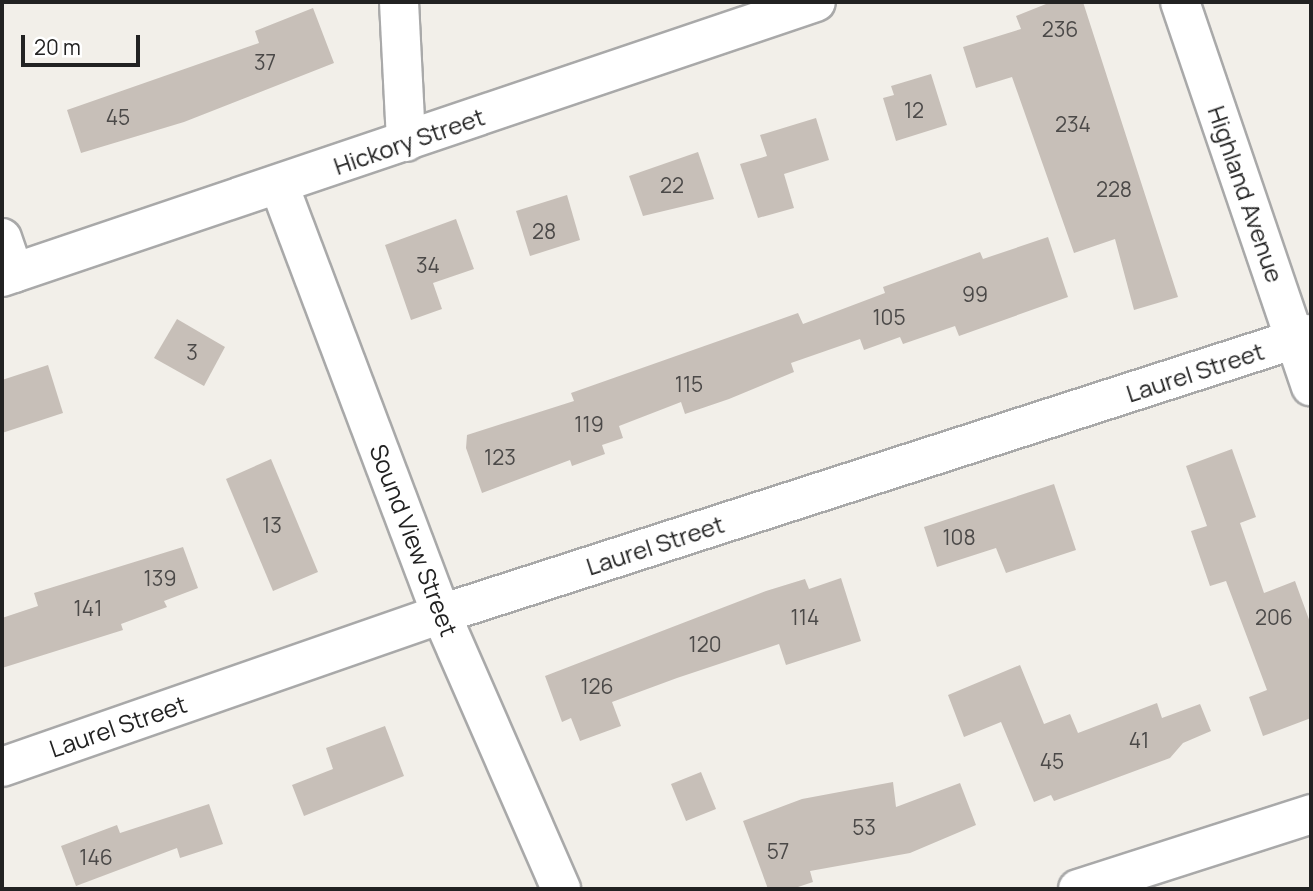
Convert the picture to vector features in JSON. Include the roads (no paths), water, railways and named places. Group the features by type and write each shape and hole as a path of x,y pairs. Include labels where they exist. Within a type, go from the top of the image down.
{"street":[{"path":"399,2 406,142"},
{"name":"Hickory Street","path":"6,263 279,185 816,2"},
{"name":"Highland Avenue","path":"1183,3 1303,336 1311,386"},
{"name":"Sound View Street","path":"279,185 441,614 561,889"},
{"name":"Laurel Street","path":"2,767 441,614 1303,336"},
{"path":"1078,889 1311,814"}]}
